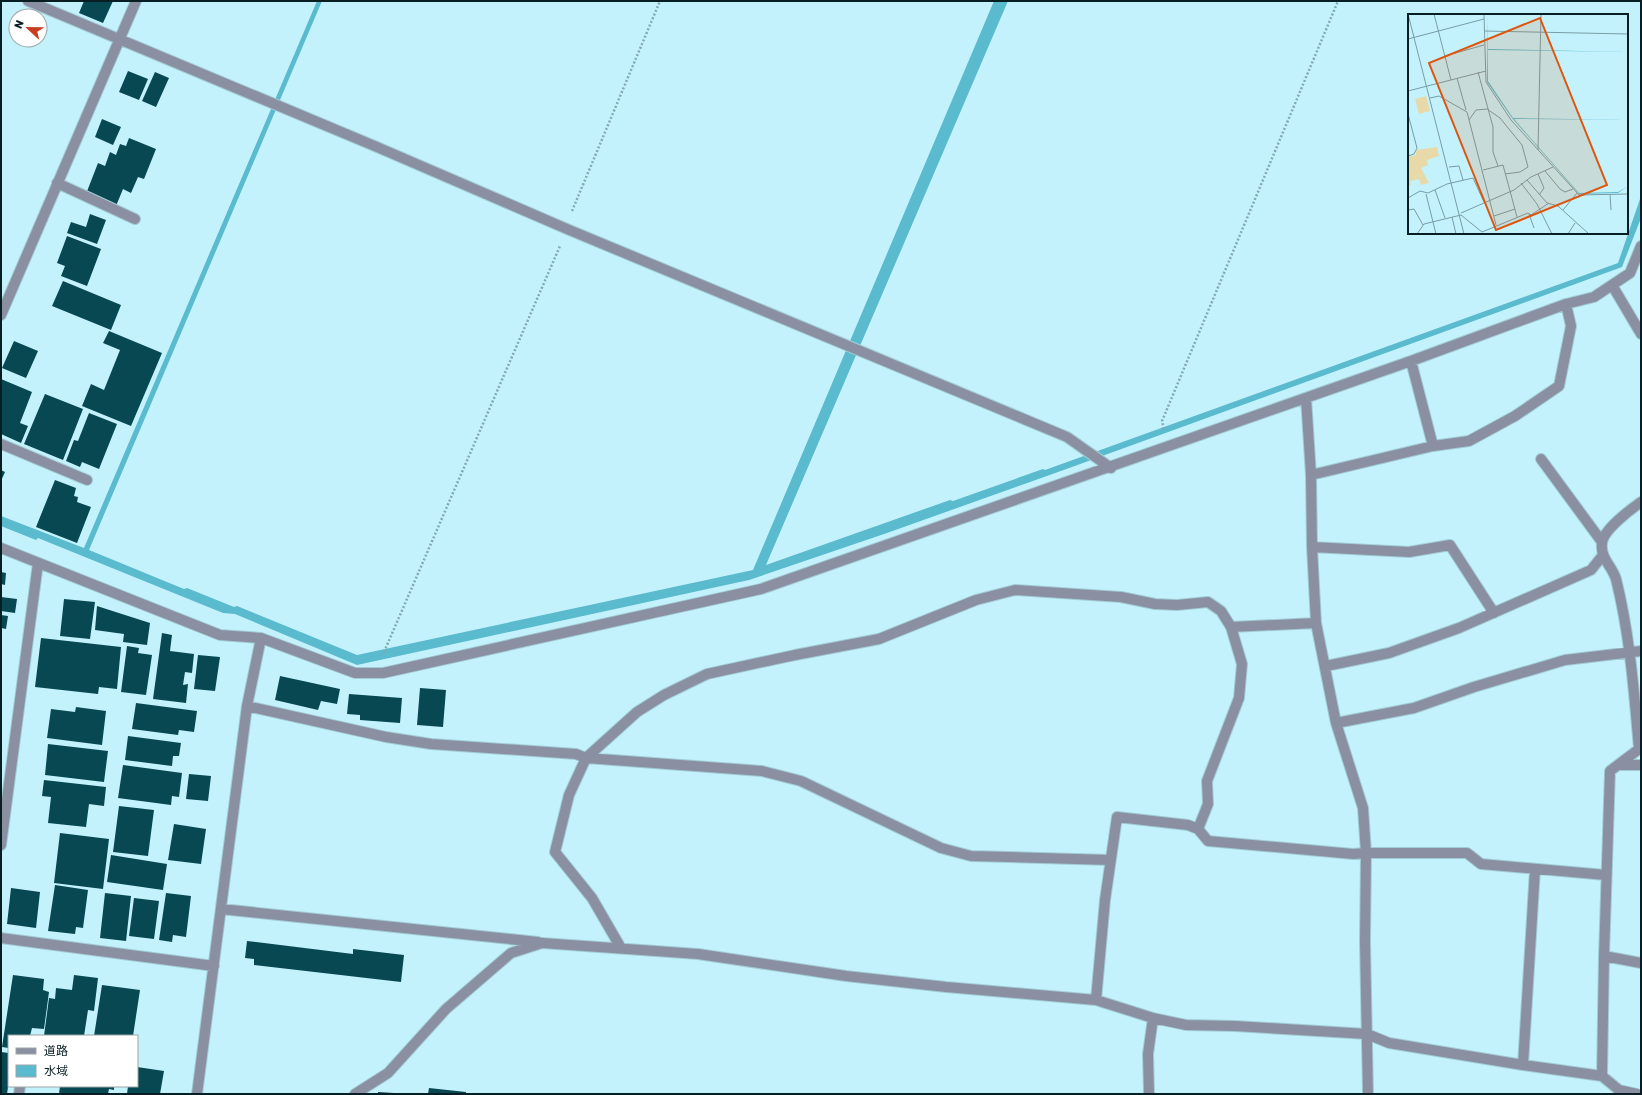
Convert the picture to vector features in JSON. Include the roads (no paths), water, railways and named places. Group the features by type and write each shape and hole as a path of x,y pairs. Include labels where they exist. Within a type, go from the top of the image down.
{"street":[{"path":"28,1 377,146 567,229 1067,437 1111,468"},
{"path":"1,314 136,1"},
{"path":"57,183 135,219"},
{"path":"1,548 220,635 261,638 355,673 383,673 761,589 1111,468 1566,304 1594,297 1630,273 1641,246"},
{"path":"1612,285 1640,330"},
{"path":"1311,475 1433,446 1469,441 1515,416 1559,386 1572,326 1566,304"},
{"path":"1411,361 1433,446"},
{"path":"1306,398 1311,475 1312,547 1316,623 1326,666 1336,723 1364,808 1366,853 1364,941 1368,1094"},
{"path":"1,444 87,480"},
{"path":"1541,459 1602,542 1603,555 1615,578 1629,652 1639,749 1610,771 1606,874 1602,1076"},
{"path":"1602,542 1618,519 1641,502"},
{"path":"1312,547 1409,552 1450,545 1494,613"},
{"path":"1326,666 1389,653 1459,628 1591,570 1603,555"},
{"path":"1,845 38,563"},
{"path":"620,948 592,898 555,852 569,795 586,758 637,712 707,674 879,639 976,600 1015,590 1121,597 1155,604 1177,605 1208,602 1221,611 1231,627 1242,664 1239,698 1207,781 1208,804 1198,829"},
{"path":"1231,627 1316,623"},
{"path":"198,1094 247,706 261,638"},
{"path":"1336,723 1414,708 1474,687 1565,660 1641,651"},
{"path":"247,706 386,737 431,744 576,754 586,758 762,771 801,781 940,848 971,856 1110,860"},
{"path":"1619,765 1641,765"},
{"path":"1096,1000 1105,900 1117,818 1188,824 1198,829 1208,841 1353,854 1467,853 1481,864 1606,874"},
{"path":"1522,1065 1535,869"},
{"path":"221,909 542,943 698,954 846,976 946,987 1096,1000 1153,1018 1186,1025 1235,1026 1367,1034 1389,1042 1522,1065 1602,1076 1619,1092 1637,1094"},
{"path":"1,938 214,966"},
{"path":"354,1094 388,1073 446,1009 511,953 542,943"},
{"path":"1604,956 1641,963"},
{"path":"1149,1094 1148,1054 1153,1018"}],"water":[{"path":"317,1 322,1 89,550 184,589 187,588 234,607 237,606 357,655 753,570 994,1 1008,1 766,565 950,500 953,501 1043,469 1045,470 1618,263 1641,196 1641,218 1622,267 1072,467 887,533 749,580 357,665 235,614 223,613 38,538 36,540 1,526 1,516 84,548"}]}
